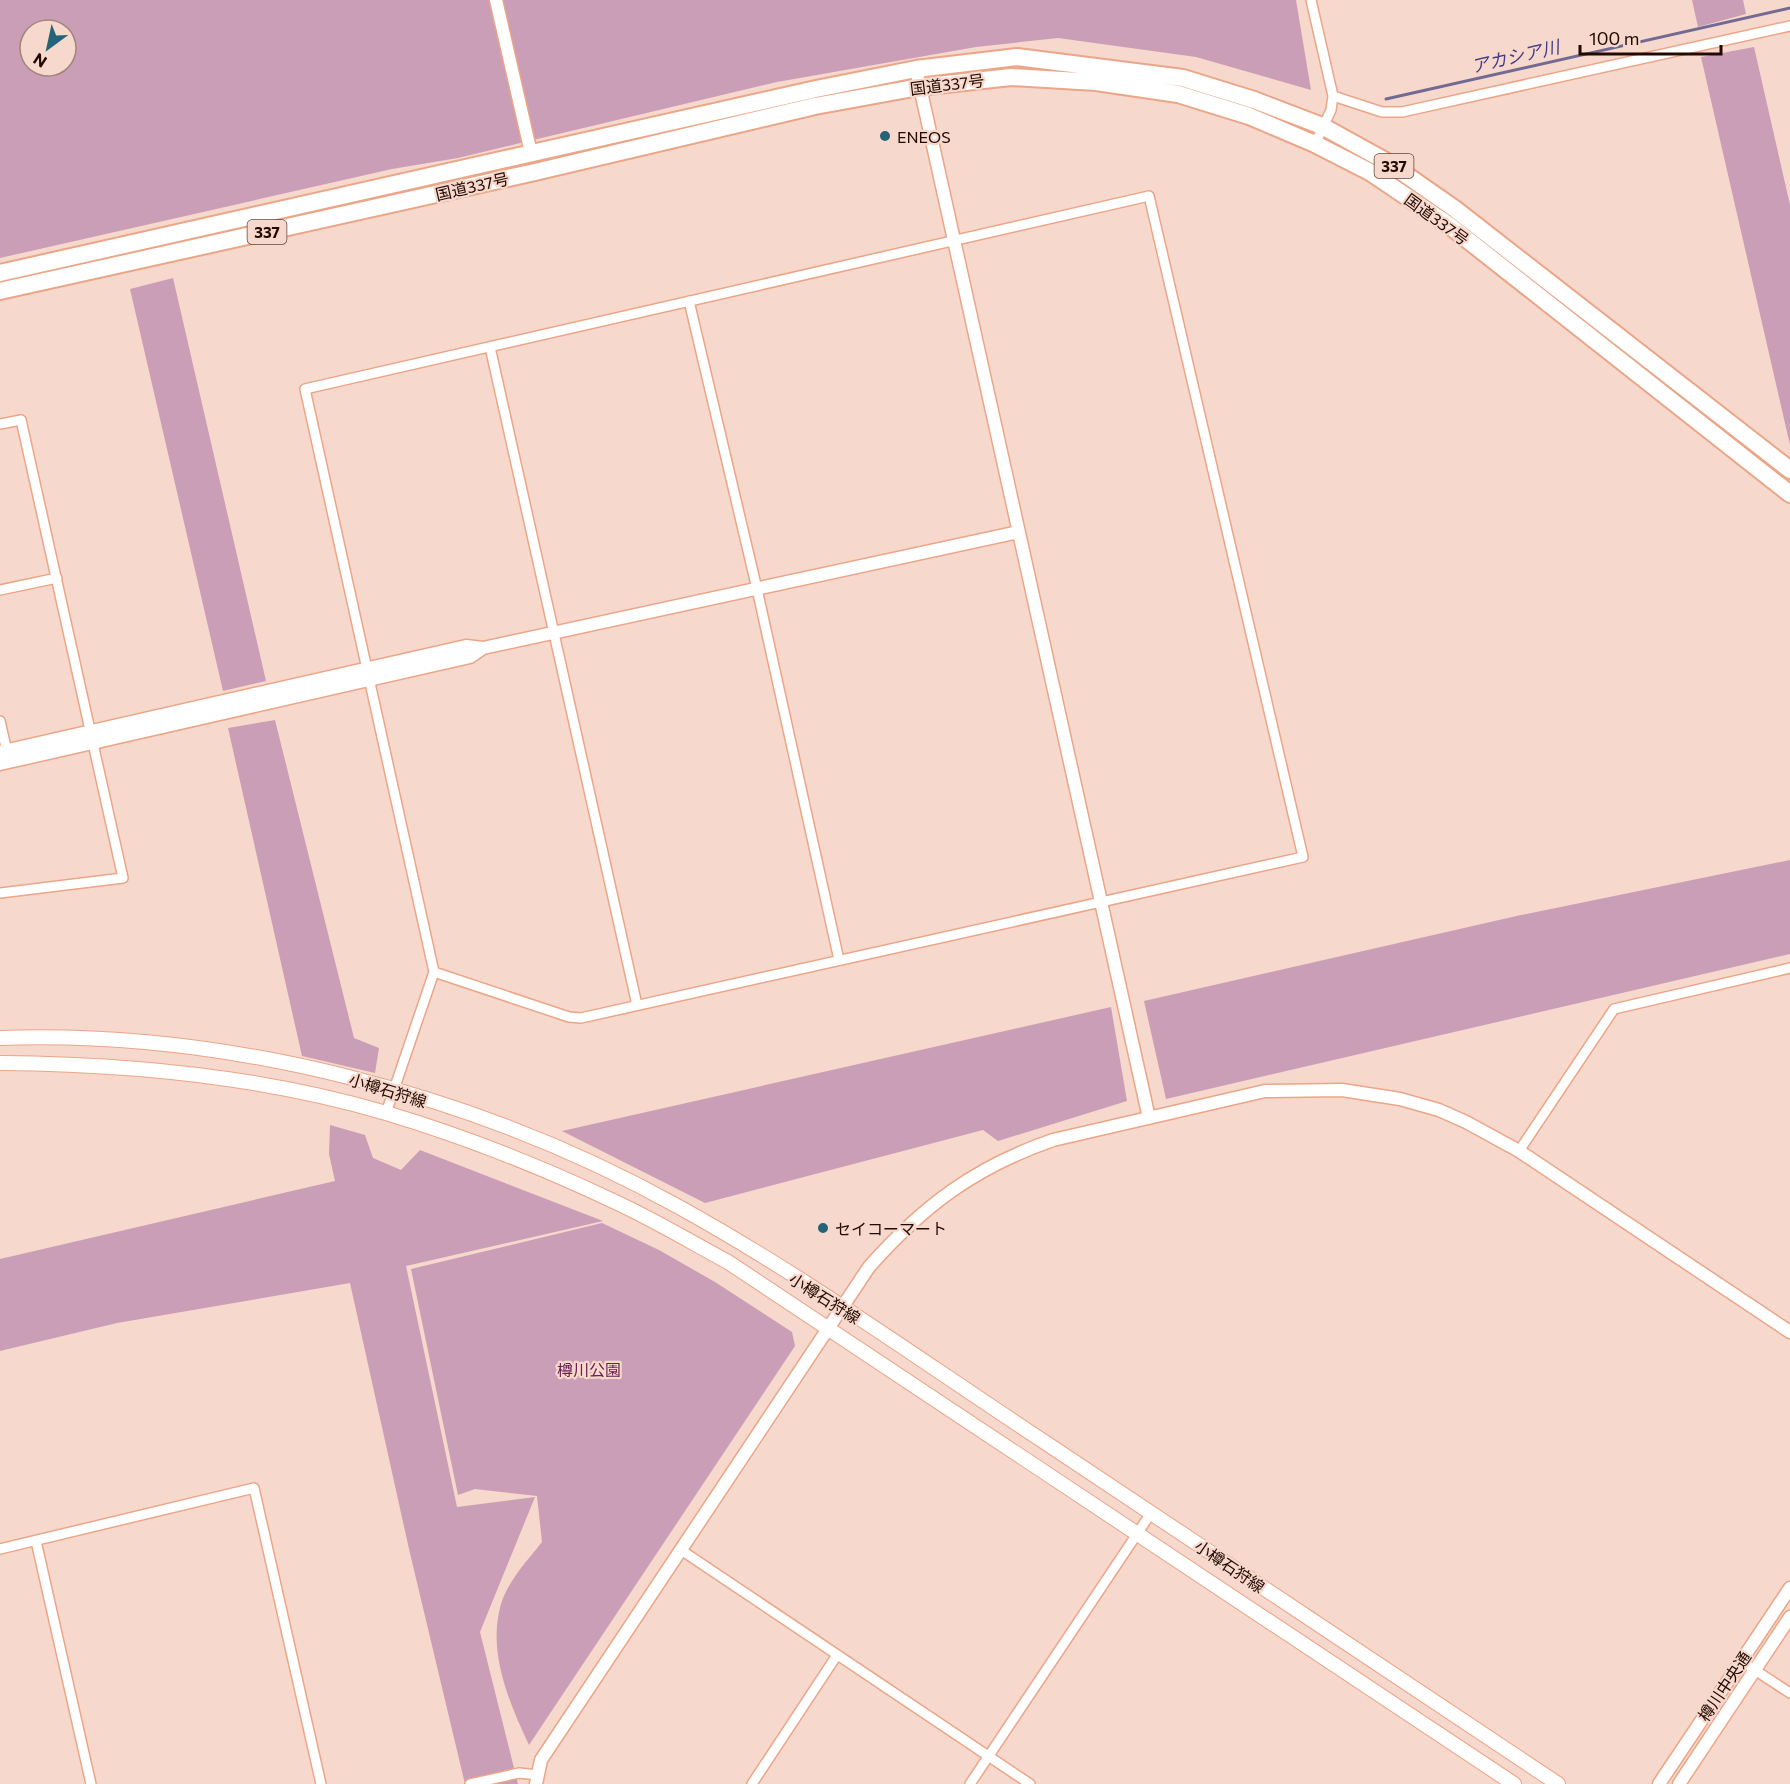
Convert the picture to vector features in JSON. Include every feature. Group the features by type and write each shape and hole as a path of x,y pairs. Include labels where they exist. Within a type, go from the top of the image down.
{"highway":[{"name":"国道337号","path":"0,273 916,69 1017,57 1094,65 1183,78 1254,100 1322,126 1389,163 1455,209 1790,470"},
{"name":"国道337号","path":"0,291 535,172 815,106 919,87 1011,77 1096,82 1178,94 1249,116 1315,144 1370,172 1450,226 1790,494"}],"main road":[{"name":"小樽石狩線","path":"0,1038 42,1037 228,1053 330,1073 396,1090 498,1125 632,1182 681,1208 842,1308 1558,1784"},
{"name":"小樽石狩線","path":"0,1063 182,1072 238,1080 386,1113 497,1151 612,1200 728,1262 1514,1784"}],"street":[{"path":"496,0 535,172"},
{"path":"1311,0 1333,96 1331,110 1315,144"},
{"path":"1333,96 1382,112 1402,112 1790,26"},
{"path":"916,69 1149,1118"},
{"path":"386,1113 396,1090 434,972 305,389 954,243 1149,196 1303,857 580,1018 568,1017 434,972"},
{"path":"689,302 757,588 839,960"},
{"path":"490,347 637,1005"},
{"path":"0,424 21,420 123,878 0,893"},
{"path":"0,721 4,757 367,674 470,657 483,648 1018,532"},
{"path":"0,590 57,578"},
{"path":"1519,1151 1614,1009 1790,968"},
{"path":"470,1784 519,1773 537,1780 542,1760 869,1267 894,1239 954,1187 1021,1151 1053,1140 1265,1091 1350,1090 1400,1099 1439,1110 1519,1151 1790,1332"},
{"path":"0,1549 254,1488 321,1784"},
{"path":"970,1784 1151,1513"},
{"path":"36,1541 91,1784"},
{"path":"681,1550 1030,1784"},
{"name":"樽川中央通","path":"1659,1784 1790,1588"},
{"name":"樽川中央通","path":"1678,1784 1790,1617"},
{"path":"752,1784 837,1655"},
{"path":"1741,1661 1790,1693"}],"green space":[{"path":"0,0 1296,0 1311,90 1196,57 1058,38 976,47 777,82 458,158 392,169 0,258"},
{"path":"1692,0 1743,0 1746,14 1698,27"},
{"path":"1754,47 1790,205 1790,445 1701,57"},
{"path":"173,278 266,681 223,691 130,289"},
{"path":"275,720 354,1038 379,1048 375,1073 302,1056 228,728"},
{"path":"1790,860 1790,954 1166,1099 1144,1001 1521,915"},
{"path":"1111,1007 1127,1101 998,1141 983,1130 705,1203 562,1131"},
{"path":"330,1125 365,1135 373,1158 401,1170 420,1150 603,1221 406,1266 457,1507 535,1497 480,1632 518,1784 465,1784 409,1549 350,1283 117,1323 0,1351 0,1259 335,1181 329,1154"},
{"name":"樽川公園","path":"602,1223 659,1250 715,1282 792,1332 795,1346 529,1745 514,1712 502,1676 498,1658 497,1622 508,1587 542,1542 537,1496 475,1489 458,1495 411,1269"}],"waterway":[{"name":"アカシア川","path":"1386,99 1790,8"}],"place":[{"name":"ENEOS","path":"885,136"},
{"name":"セイコーマート","path":"823,1228"}]}
